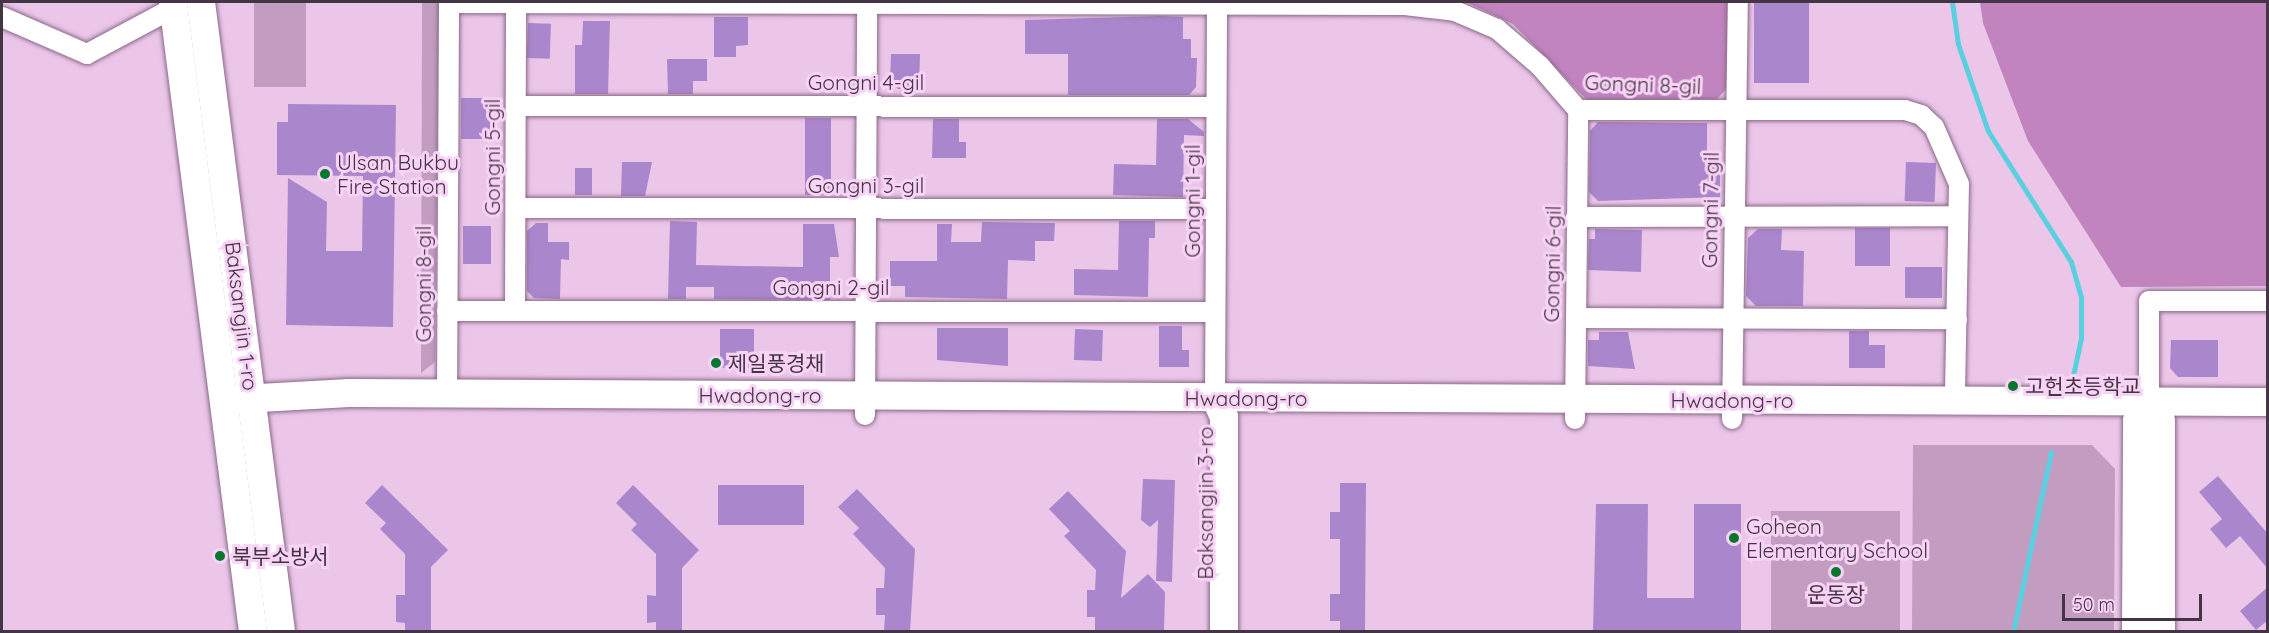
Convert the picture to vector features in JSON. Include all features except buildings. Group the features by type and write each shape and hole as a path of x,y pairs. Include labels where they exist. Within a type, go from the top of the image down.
{"street":[{"name":"Baksangjin 1-ro","path":"201,2 239,408 253,632"},
{"name":"Gongni 7-gil","path":"1732,410 1737,2"},
{"name":"Gongni 8-gil","path":"447,394 449,3 1405,4 1455,11 1517,44 1578,110 1905,110 1921,115 1934,127 1957,173 1955,401"},
{"name":"Gongni 5-gil","path":"515,311 516,3"},
{"name":"Baksangjin 1-ro","path":"173,4 239,408 281,632"},
{"path":"2,17 93,54 173,4"},
{"path":"865,406 867,4"},
{"name":"Gongni 1-gil","path":"1215,410 1216,4"},
{"name":"Gongni 4-gil","path":"516,106 1216,107"},
{"name":"Gongni 6-gil","path":"1575,409 1578,110"},
{"name":"Gongni 3-gil","path":"516,208 1216,209"},
{"path":"1576,217 1958,216"},
{"path":"2161,632 2149,415 2149,301 2268,301"},
{"name":"Gongni 2-gil","path":"447,311 1215,312"},
{"path":"1575,318 1956,319"},
{"name":"Hwadong-ro","path":"239,408 447,394 865,406"},
{"name":"Hwadong-ro","path":"1732,410 1955,401 2268,422"},
{"name":"Hwadong-ro","path":"239,408 865,406 1215,410 1732,410 2149,415 2268,402"},
{"name":"Baksangjin 3-ro","path":"1204,632 1215,410"},
{"name":"Baksangjin 3-ro","path":"1215,410 1224,632"},
{"path":"2136,632 2149,415"}],"shaded area":[{"path":"254,2 306,2 306,87 254,87"},
{"path":"422,2 439,2 435,362 421,373"},
{"path":"1466,2 1729,2 1729,86 1717,99 1588,101 1513,24"},
{"path":"1980,2 2267,2 2267,286 2121,287 2028,141 1983,23"},
{"path":"1913,445 2092,445 2115,469 2114,631 1912,631"},
{"name":"운동장","path":"1771,511 1900,511 1900,631 1771,631"}],"waterway":[{"path":"1952,2 1958,44 1988,131 2071,262 2081,297 2081,338 2073,375"},
{"path":"2013,632 2051,452"}],"place":[{"name":"Ulsan Bukbu Fire Station","path":"325,174"},
{"name":"제일풍경채","path":"716,363"},
{"name":"고헌초등학교","path":"2013,386"},
{"name":"Goheon Elementary School","path":"1734,538"},
{"name":"북부소방서","path":"220,556"},
{"name":"운동장","path":"1836,572"}]}
